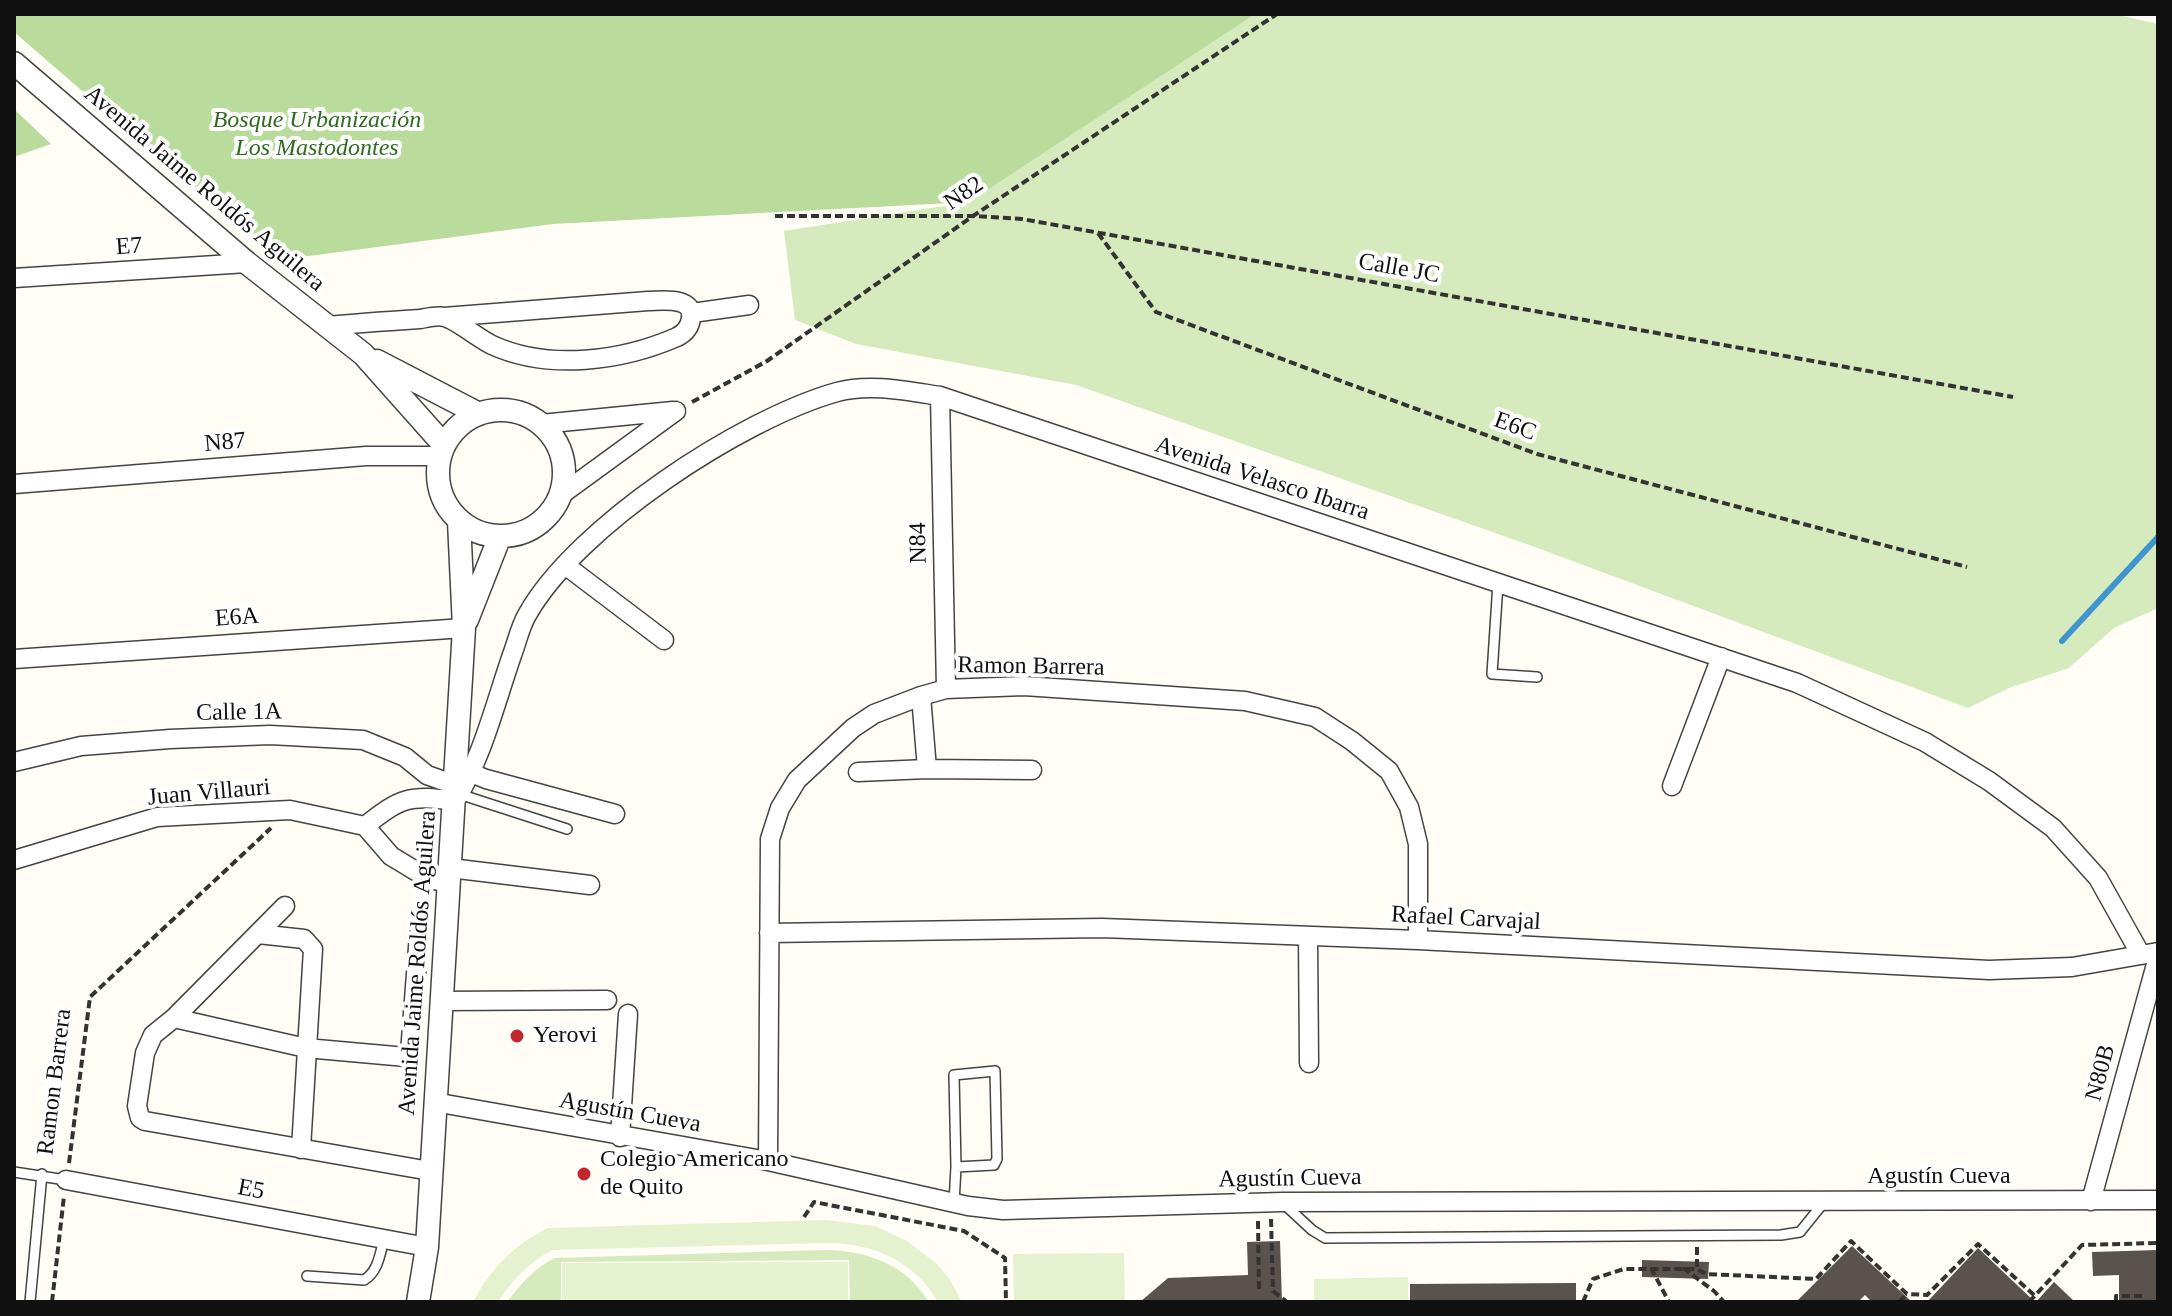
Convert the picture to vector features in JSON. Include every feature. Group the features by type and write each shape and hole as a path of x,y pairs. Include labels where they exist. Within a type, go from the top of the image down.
{"street":[{"name":"Avenida Jaime Roldós Aguilera","path":"14,63 247,263 363,354 479,414"},
{"name":"E7","path":"14,278 247,263"},
{"path":"328,326 444,317 656,301 680,302 688,306 692,313 691,324 683,334 667,341 631,353 565,360 504,350 444,317"},
{"path":"692,313 749,305"},
{"name":"Avenida Jaime Roldós Aguilera","path":"363,354 442,450"},
{"name":"Avenida Velasco Ibarra","path":"460,788 526,616 547,585 584,545 690,462 792,409 840,391 894,389 940,396 1721,657 1811,690 1925,742 1989,781 2053,828 2098,878 2152,955"},
{"name":"N84","path":"940,396 946,689"},
{"path":"495,410 511,411 541,424 559,451 563,482 558,497 541,521 515,535 500,536 472,529 459,521 440,491 438,474 442,450 465,421 495,410"},
{"path":"541,424 676,411"},
{"path":"558,497 676,411"},
{"name":"N87","path":"14,484 442,450"},
{"name":"Avenida Jaime Roldós Aguilera","path":"418,1302 427,1247 449,876 460,788 464,628 459,521"},
{"name":"Avenida Jaime Roldós Aguilera","path":"464,628 500,536"},
{"path":"565,565 664,640"},
{"name":"E6A","path":"14,659 464,628"},
{"path":"1672,786 1721,657"},
{"name":"Ramon Barrera","path":"768,1161 770,839 780,808 797,780 853,728 874,714 921,696 946,689 1024,686 1245,701 1315,717 1352,741 1389,771 1409,807 1418,844 1418,940"},
{"path":"921,696 927,769"},
{"name":"Calle 1A","path":"14,762 81,746 170,739 270,735 348,739 378,745 405,757 427,775 460,788"},
{"path":"858,772 1032,770"},
{"path":"590,885 449,876 429,879 391,856 365,826 390,806 408,799 486,779 615,814"},
{"name":"Juan Villauri","path":"14,860 157,817 290,810 365,826"},
{"path":"285,906 174,1018 153,1035 147,1045 137,1106 140,1118 430,1171"},
{"name":"Rafael Carvajal","path":"769,933 1102,928 1418,940 1989,970 2072,967 2152,955"},
{"path":"258,934 304,939 313,949 301,1149"},
{"path":"174,1018 306,1048 401,1057 410,1053 419,934"},
{"path":"1308,936 1309,1063"},
{"name":"N80B","path":"2091,1201 2152,955"},
{"path":"441,1001 607,1000"},
{"path":"620,1137 628,1014"},
{"name":"Agustín Cueva","path":"434,1102 768,1161 954,1203 1003,1210 1270,1203 2158,1200"},
{"name":"E5","path":"66,1180 427,1247"}],"lane":[{"path":"1498,583 1492,674 1537,677"},
{"path":"460,788 567,829"},
{"path":"954,1203 954,1075 995,1071 997,1159 994,1165 956,1167"},
{"path":"14,1172 66,1180"},
{"path":"30,1302 42,1174"},
{"path":"1270,1203 1325,1238 1781,1235 1800,1232 1825,1201"},
{"path":"307,1276 369,1278 374,1273 384,1239"}],"path":[{"name":"N82","path":"676,411 767,361 973,216 1277,14"},
{"name":"Calle JC","path":"775,216 973,216 1022,219 2013,397"},
{"name":"E6C","path":"1098,233 1156,312 1537,454 1967,567"},
{"name":"Ramon Barrera","path":"52,1302 90,997 290,810"},
{"path":"804,1217 814,1202 964,1231 1005,1258 1006,1302"},
{"path":"1259,1292 1270,1203"},
{"path":"1270,1203 1273,1291 1287,1302"},
{"path":"1697,1236 1697,1269"},
{"path":"1583,1302 1593,1279 1624,1269 1683,1268 1697,1269 1706,1274 1816,1279 1851,1241 1907,1294 1927,1295 1978,1244 2035,1296"},
{"path":"2029,1302 2082,1245 2158,1243"},
{"path":"1651,1268 1669,1302"},
{"path":"1683,1268 1724,1302"},
{"path":"1899,1302 1907,1294"},
{"path":"2116,1302 2116,1296 2142,1296"}],"green space":[{"name":"Bosque Urbanización Los Mastodontes","path":"14,14 1255,14 969,202 553,224 278,260 14,32"},
{"path":"1246,14 2114,14 2158,24 2158,608 2114,628 2069,668 2009,688 1968,708 1532,546 1076,385 856,344 795,320 784,231 969,202"},
{"path":"14,109 51,144 14,157"},
{"path":"827,1220 875,1226 907,1241 937,1264 962,1302 938,1302 917,1275 890,1257 860,1246 826,1243 553,1250 522,1272 498,1302 473,1302 504,1259 548,1228"},
{"path":"825,1250 855,1253 884,1262 909,1278 929,1302 850,1302 849,1260 561,1262 561,1302 507,1302 535,1271 555,1258"},
{"path":"1124,1253 1125,1302 1014,1302 1013,1254"},
{"path":"848,1262 848,1302 562,1302 562,1263"},
{"path":"1408,1277 1408,1302 1314,1302 1314,1279"}],"building":[{"path":"1280,1241 1282,1302 1140,1302 1168,1278 1248,1275 1247,1242"},
{"path":"1852,1246 1912,1302 1872,1302 1865,1295 1858,1302 1796,1302"},
{"path":"1978,1248 2035,1302 1927,1302"},
{"path":"2158,1250 2158,1302 2119,1302 2119,1275 2093,1276 2092,1252"},
{"path":"1642,1260 1709,1262 1708,1279 1642,1277"},
{"path":"2054,1282 2075,1302 2036,1302"},
{"path":"1576,1283 1576,1302 1410,1302 1410,1284"}],"waterway":[{"path":"2062,641 2158,537"}],"place":[{"name":"Yerovi","path":"517,1036"},
{"name":"Colegio Americano de Quito","path":"584,1174"}]}
